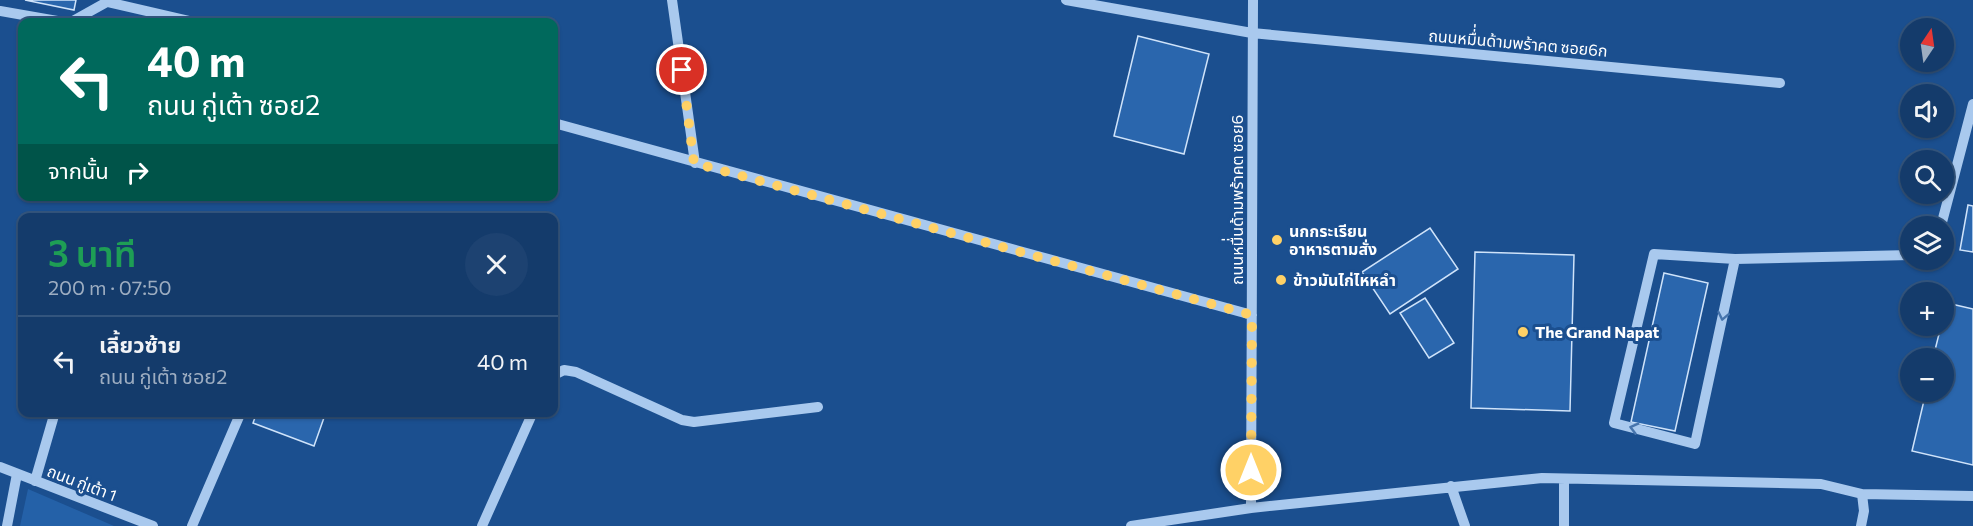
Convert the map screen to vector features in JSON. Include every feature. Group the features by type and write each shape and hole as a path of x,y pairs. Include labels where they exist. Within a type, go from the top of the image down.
{"street":[{"path":"672,0 694,163"},
{"name":"ถนนหมื่่นด้ามพร้าคต ซอย6ก","path":"1066,0 1252,33 1780,82"},
{"name":"ถนนหมื่่นด้ามพร้าคต ซอย6","path":"1251,508 1253,0"},
{"path":"78,18 107,1 176,18"},
{"path":"0,11 40,18"},
{"path":"143,18 144,11"},
{"path":"1944,216 1973,104"},
{"path":"558,124 1252,315"},
{"path":"1735,259 1695,444 1614,423 1654,254 1735,259 1900,255"},
{"path":"558,373 564,370 576,372 682,420 694,422 708,423 818,407"},
{"path":"35,481 54,417"},
{"path":"192,526 239,417"},
{"path":"482,526 531,417"},
{"name":"ถนน กู่เต้า 1","path":"0,467 153,526"},
{"path":"7,526 17,474"},
{"path":"1131,526 1251,508 1542,478 1821,484 1862,494 1973,496"},
{"path":"1564,479 1564,526"},
{"path":"1451,486 1465,526"},
{"path":"1861,526 1864,511 1862,494"}],"shaded area":[{"path":"28,489 114,526 20,526"}],"building":[{"path":"25,0 76,0 74,10"},
{"path":"1138,36 1209,54 1184,154 1114,136"},
{"path":"1968,205 1973,206 1973,252 1960,250"},
{"path":"1430,228 1458,269 1390,314 1362,272"},
{"path":"1430,228 1458,269 1390,314 1362,272"},
{"name":"The Grand Napat","path":"1475,252 1574,255 1570,411 1471,408"},
{"name":"The Grand Napat","path":"1475,252 1574,255 1570,411 1471,408"},
{"path":"1664,273 1708,283 1675,431 1631,422"},
{"path":"1425,298 1454,343 1429,358 1400,313"},
{"path":"1954,305 1973,309 1973,465 1912,451 1924,402 1954,402 1954,348 1936,348 1938,336 1954,336"},
{"path":"255,417 324,417 314,446 253,423"}],"place":[{"name":"นกกระเรียน อาหารตามสั่ง","path":"1277,240"},
{"name":"ข้าวมันไก่ไหหลำ","path":"1281,280"},
{"name":"The Grand Napat","path":"1523,332"}],"route":[{"path":"682,70 694,163 1252,315 1251,470"}]}
